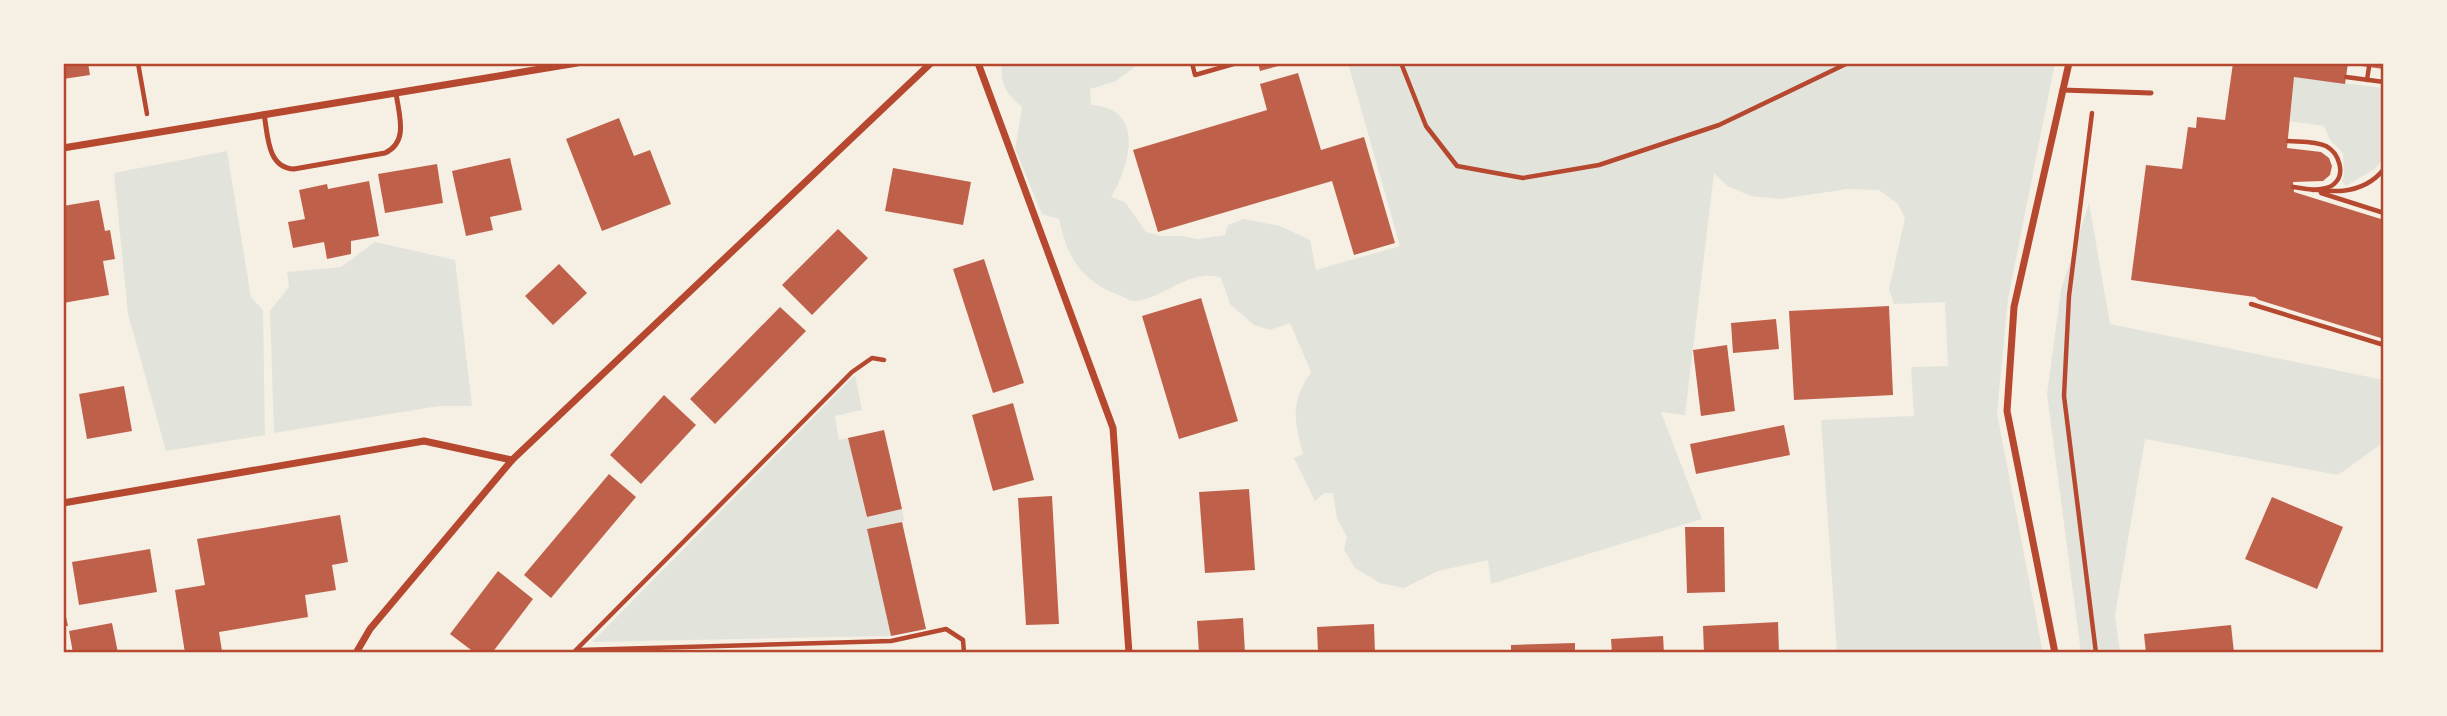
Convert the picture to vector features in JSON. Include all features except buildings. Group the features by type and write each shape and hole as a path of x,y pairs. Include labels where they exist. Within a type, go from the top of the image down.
{"street":[{"path":"63,148 577,63"},
{"path":"356,653 370,629 512,460 931,63"},
{"path":"978,63 1113,428 1129,653"},
{"path":"2055,653 2007,411 2014,307 2068,63"},
{"path":"63,503 424,441 512,460"}],"lane":[{"path":"2062,90 2151,93"},
{"path":"264,114 275,160 286,169 293,169 392,150 401,138 396,93"}],"path":[{"path":"138,63 150,133"},
{"path":"1192,63 1195,75 1237,63"},
{"path":"1401,63 1426,126 1457,166 1524,178 1599,165 1719,125 1848,63"},
{"path":"2367,80 2369,67"},
{"path":"2346,76 2384,82"},
{"path":"2095,91 2069,296 2064,396 2096,653"},
{"path":"2288,141 2321,144 2330,148 2337,156 2339,176 2336,183 2313,190"},
{"path":"2293,187 2350,190 2365,187 2383,171"},
{"path":"2313,190 2384,212"},
{"path":"2251,304 2309,319 2384,345"},
{"path":"575,651 852,372 872,358 884,360"},
{"path":"575,651 891,641 946,629 964,640 964,653"}],"shaded area":[{"path":"1002,63 1140,63 1116,81 1090,89 1091,105 1108,109 1120,116 1127,127 1128,155 1111,197 1125,202 1146,232 1160,236 1199,239 1225,235 1228,225 1244,219 1280,226 1310,240 1316,270 1400,246 1348,63 2055,63 2008,299 1997,413 2043,653 1837,653 1821,420 1914,416 1911,367 1948,366 1945,302 1894,304 1889,289 1905,218 1898,204 1879,190 1848,189 1780,199 1751,196 1727,186 1714,173 1685,415 1661,412 1702,519 1491,584 1488,560 1438,571 1404,588 1380,583 1355,568 1344,550 1347,537 1337,519 1333,493 1324,493 1315,501 1294,458 1303,454 1297,431 1296,412 1300,393 1311,372 1290,323 1270,330 1254,325 1230,304 1221,278 1200,276 1134,301 1106,290 1086,275 1071,256 1059,219 1042,214 1015,149 1022,107 1005,88"},
{"path":"2294,77 2384,88 2384,157 2375,169 2346,186 2342,181 2343,153 2330,140 2324,126 2290,121"},
{"path":"227,151 251,297 263,310 265,435 166,451 128,314 114,173"},
{"path":"2089,203 2110,324 2384,380 2384,442 2338,475 2145,439 2115,616 2120,653 2081,653 2047,394 2061,290"},
{"path":"375,242 455,260 472,406 439,406 274,433 270,311 289,287 287,272 341,267"},
{"path":"855,375 862,410 835,416 839,440 848,438 867,517 902,509 904,521 868,529 891,636 592,642"}]}
